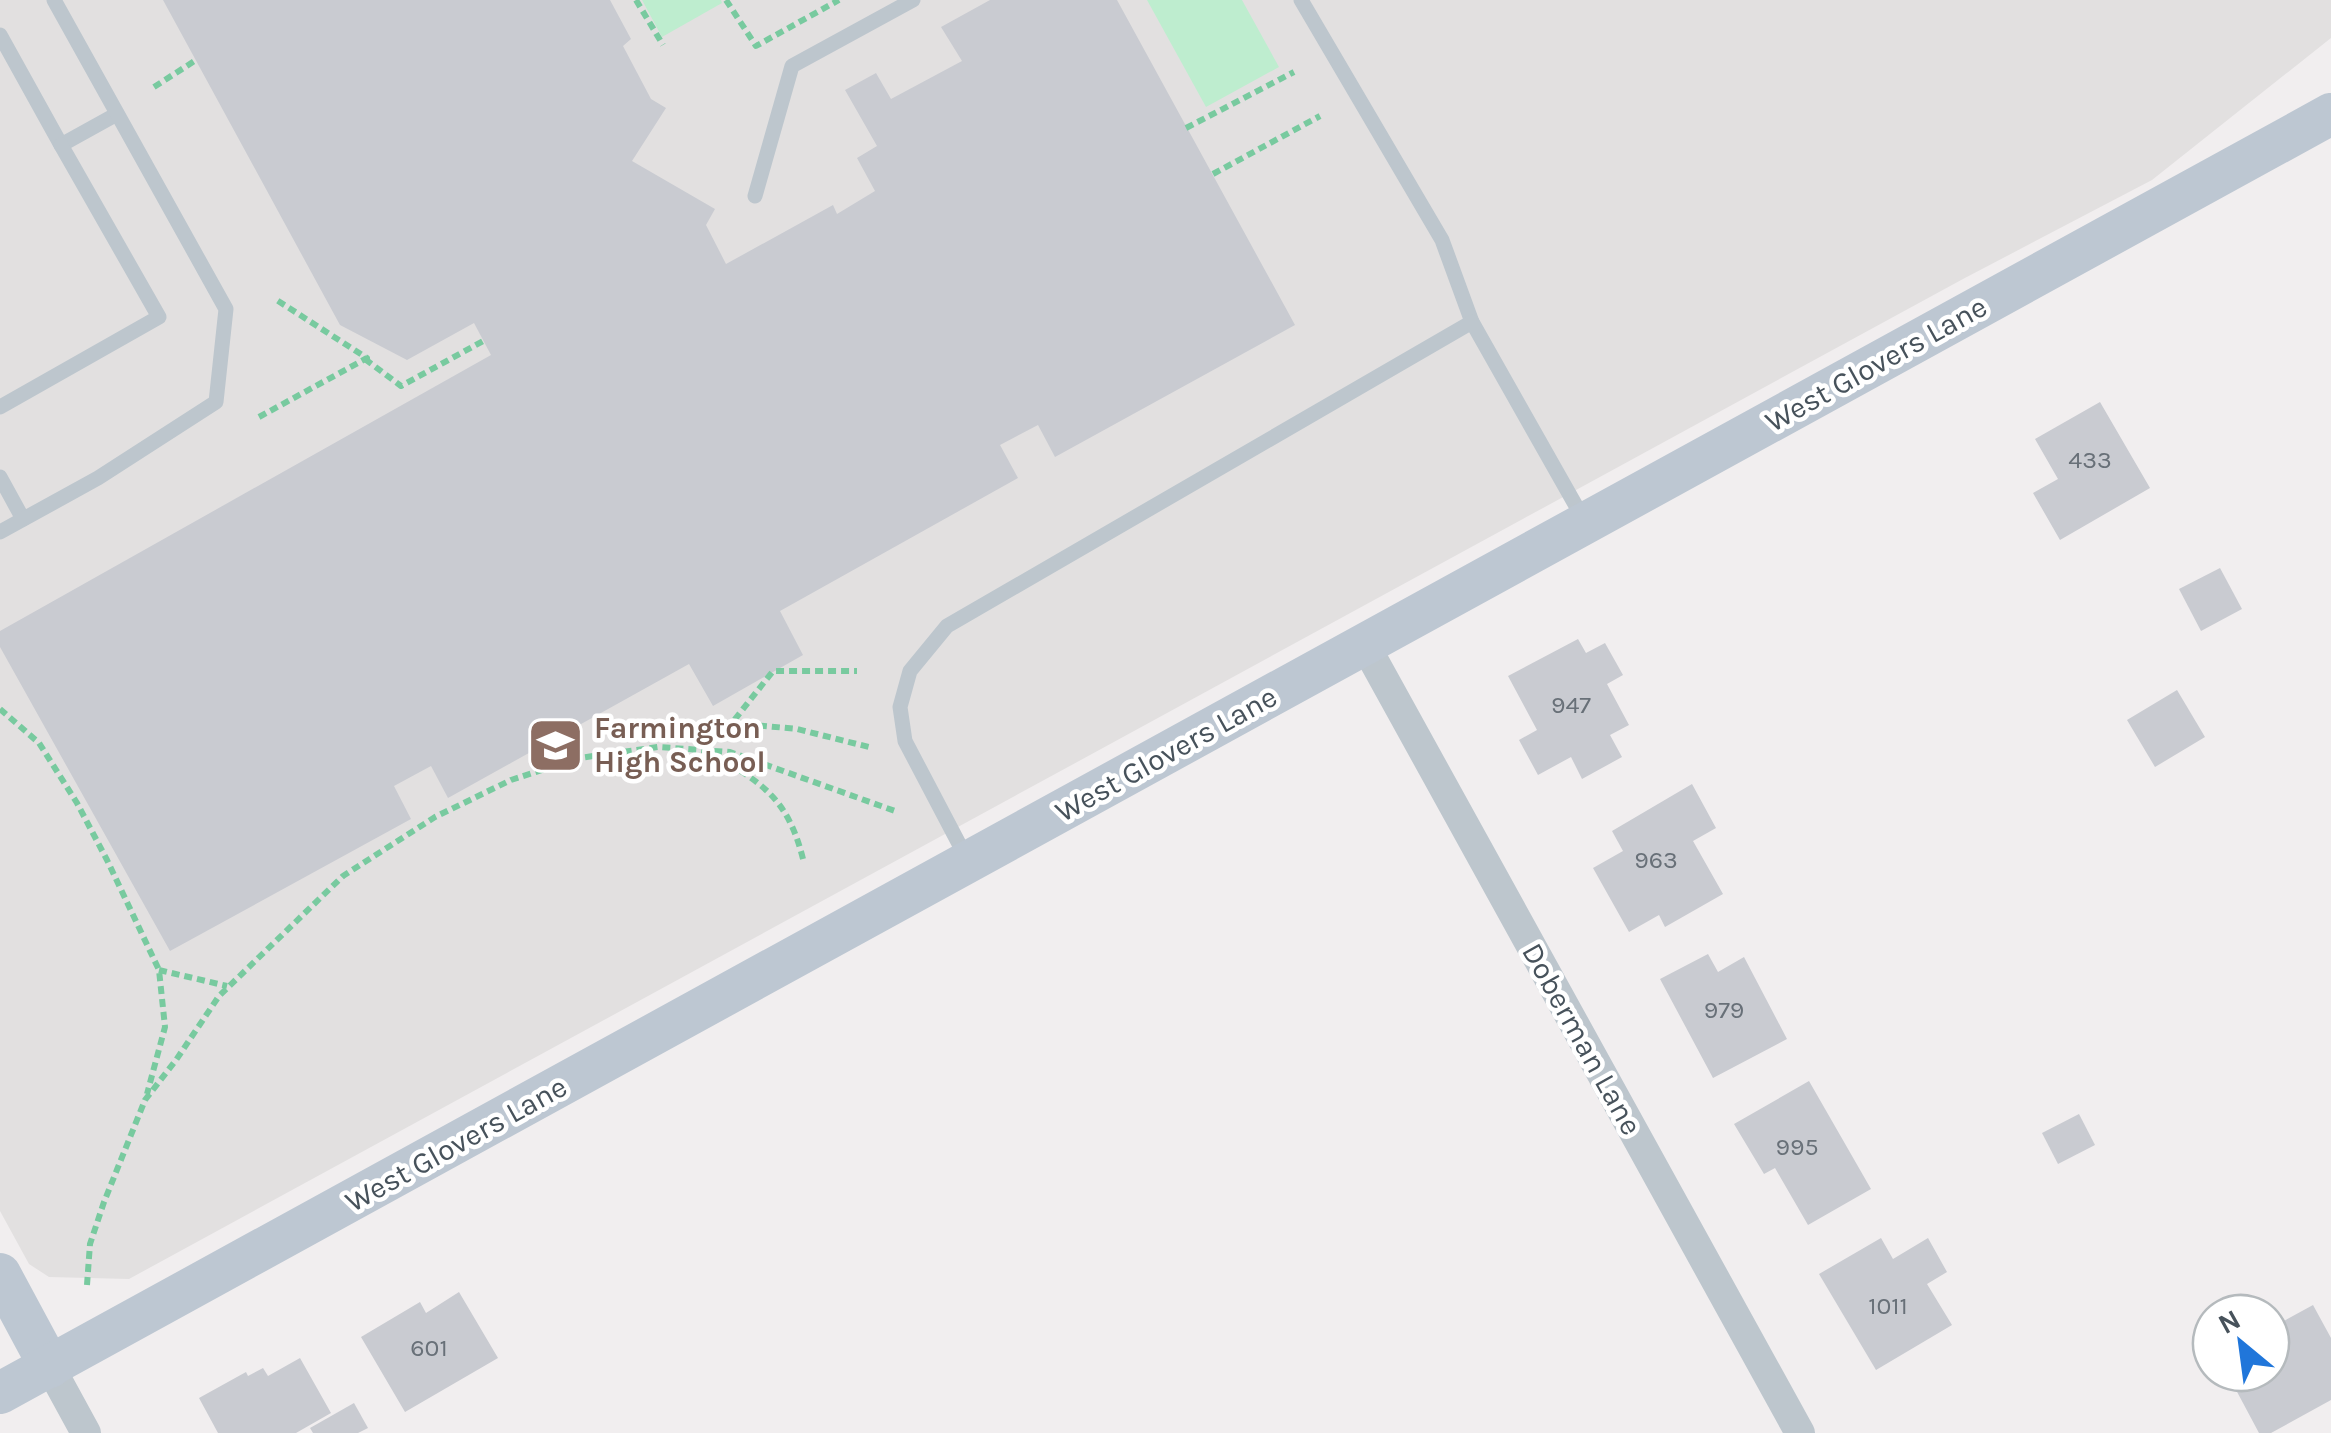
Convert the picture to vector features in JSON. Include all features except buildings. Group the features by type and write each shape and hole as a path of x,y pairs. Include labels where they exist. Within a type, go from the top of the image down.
{"street":[{"name":"West Glovers Lane","path":"0,1393 2331,114"},
{"name":"Doberman Lane","path":"1364,645 1800,1433"},
{"path":"0,1274 86,1433"}],"lane":[{"path":"0,532 98,478 216,402 226,310 54,0"},
{"path":"755,196 792,66 913,0"},
{"path":"1301,0 1442,240 1472,322 1586,523"},
{"path":"0,35 158,317 0,407"},
{"path":"61,145 117,114"},
{"path":"969,862 905,742 900,707 910,671 947,626 1472,322"},
{"path":"0,477 24,520"}],"path":[{"path":"636,0 662,46"},
{"path":"726,0 756,46 839,0"},
{"path":"154,87 196,60"},
{"path":"1186,128 1294,72"},
{"path":"1213,174 1320,116"},
{"path":"274,300 367,358 401,386 483,340"},
{"path":"259,417 365,360"},
{"path":"704,750 772,672 858,671"},
{"path":"0,709 39,743 77,803 159,970 164,1027 145,1100 90,1244 87,1285"},
{"path":"732,722 797,730 869,747"},
{"path":"145,1100 218,996 343,876 434,817 511,780 579,758 658,747 730,752 895,812"},
{"path":"704,750 756,780 778,802 796,834 803,859"},
{"path":"159,970 228,986"}],"shaded area":[{"name":"Farmington High School","path":"0,0 2331,0 2331,38 2152,180 1963,279 129,1279 49,1277 29,1264 0,1211"}],"green space":[{"path":"642,0 721,0 722,3 662,37"},
{"path":"1147,0 1242,0 1279,67 1206,107"}],"place":[{"name":"Farmington High School","path":"555,745"}]}
